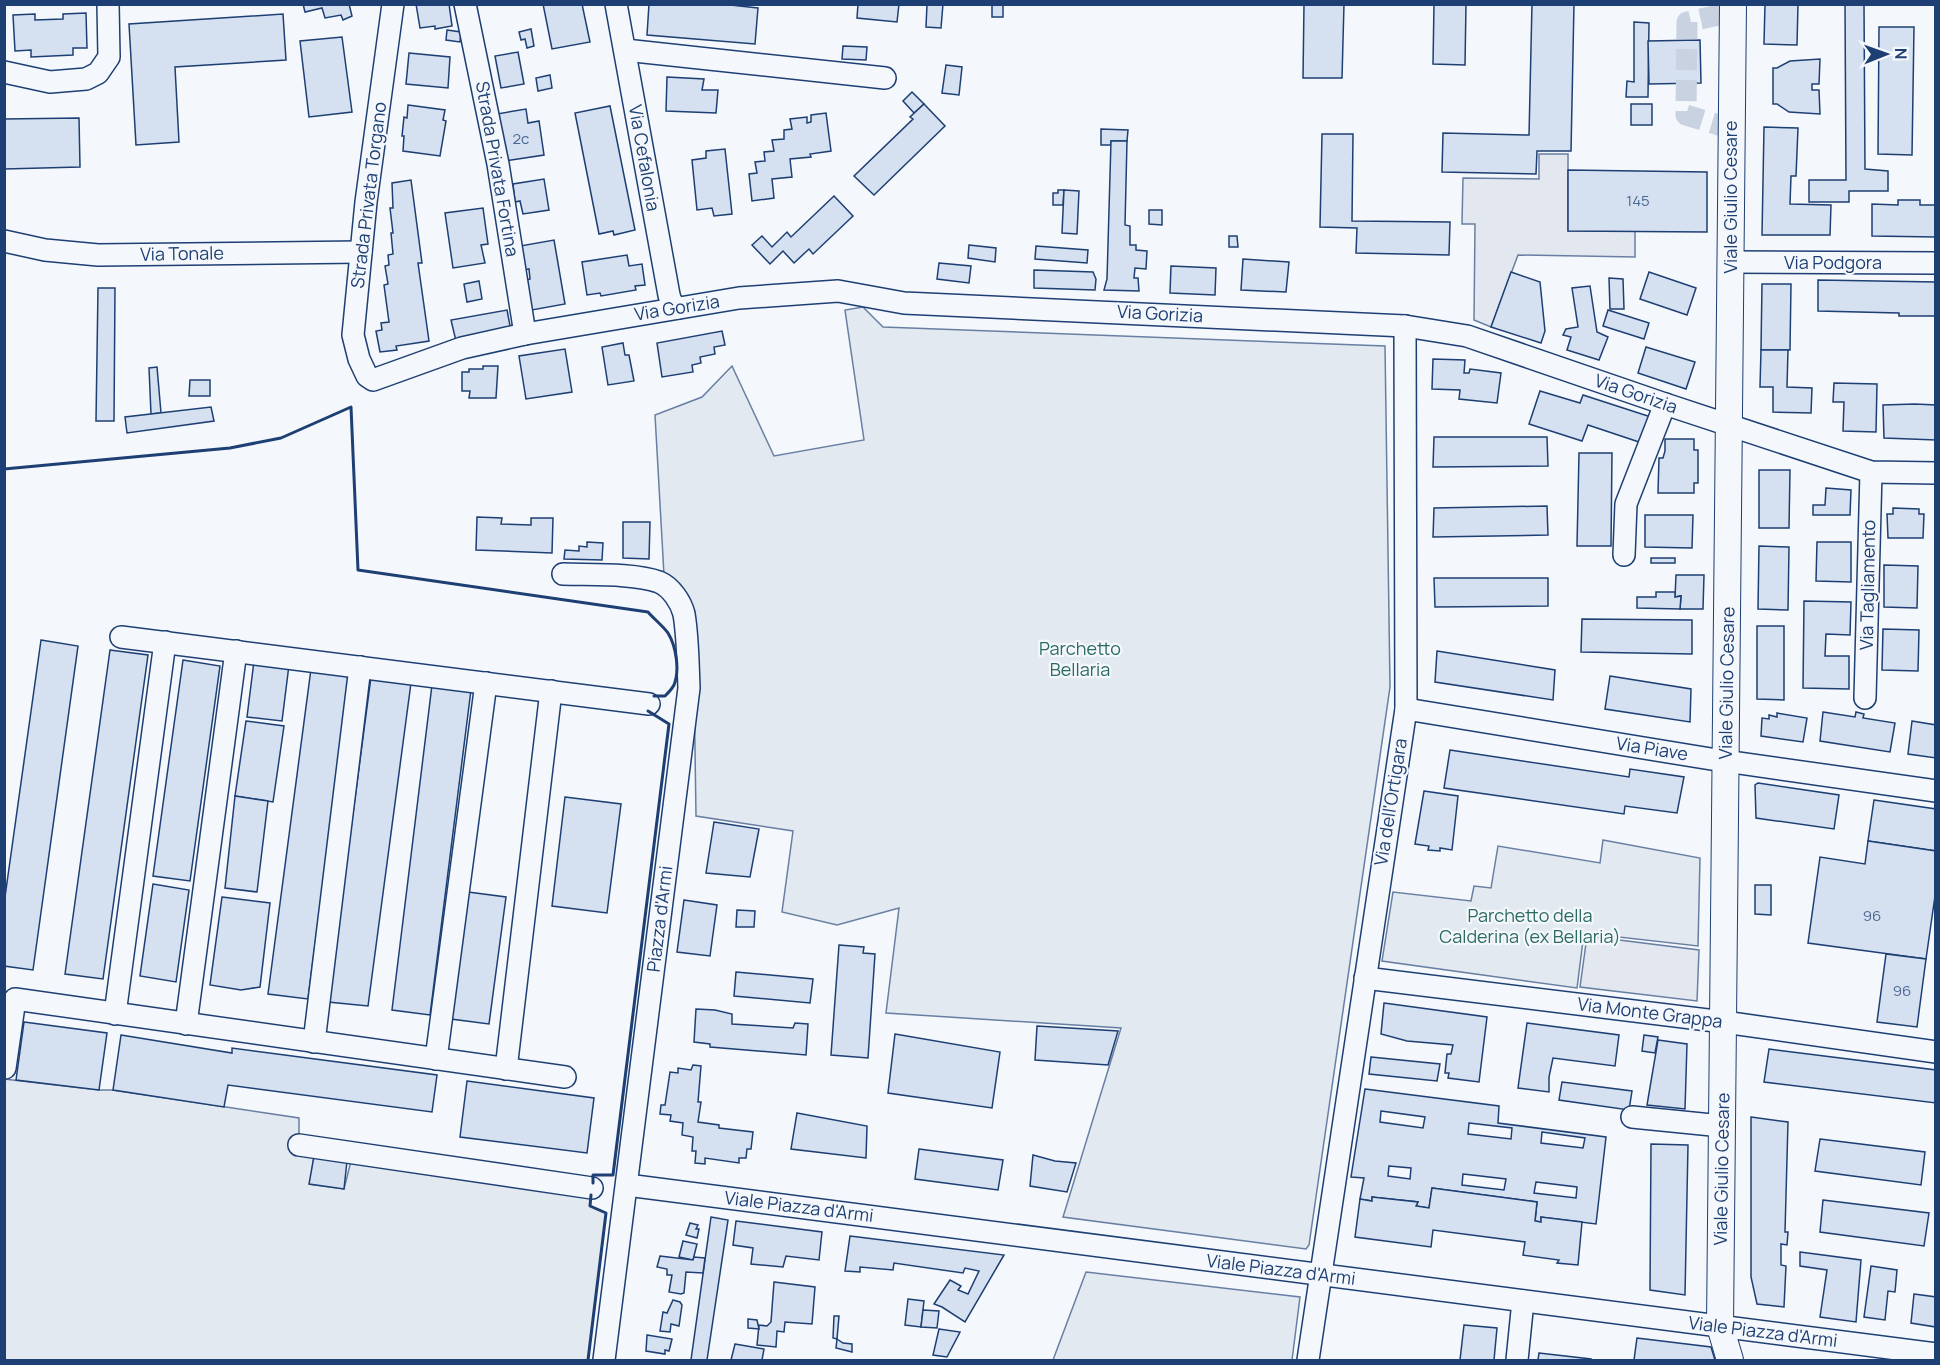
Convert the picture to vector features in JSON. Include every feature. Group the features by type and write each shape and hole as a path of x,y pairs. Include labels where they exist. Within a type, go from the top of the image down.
{"main road":[{"name":"Viale Giulio Cesare","path":"1730,1360 1720,1326 1733,4"}],"street":[{"path":"4,72 50,82 86,79 98,73 109,57 108,4"},
{"name":"Strada Privata Torgano","path":"373,380 367,376 359,359 353,335 368,191 393,4"},
{"name":"Strada Privata Fortina","path":"465,4 498,164 525,334"},
{"name":"Via Cefalonia","path":"616,4 669,296 671,302 678,308"},
{"path":"625,50 885,78"},
{"name":"Via Tonale","path":"4,241 73,254 98,255 361,252"},
{"name":"Via Podgora","path":"1731,262 1935,263"},
{"name":"Via Gorizia","path":"373,380 454,351 525,334 740,298 838,291 904,303 1405,326 1467,336 1871,472 1935,473"},
{"name":"Via dell'Ortigara","path":"1308,1360 1406,709 1405,326"},
{"path":"1624,555 1626,504 1665,404"},
{"name":"Via Tagliamento","path":"1865,698 1871,472"},
{"name":"Piazza d'Armi","path":"563,574 634,577 660,582 673,591 683,612 689,688 604,1360"},
{"path":"121,637 649,704"},
{"path":"115,1014 165,642"},
{"path":"186,1024 236,651"},
{"path":"314,1042 360,667"},
{"path":"436,1059 486,683"},
{"path":"506,1069 551,691"},
{"name":"Via Piave","path":"1406,709 1726,761 1935,791"},
{"name":"Via Monte Grappa","path":"1365,978 1724,1022 1935,1052"},
{"path":"5,1068 15,999 565,1077"},
{"path":"1632,1117 1722,1126"},
{"path":"299,1145 592,1188"},
{"name":"Viale Piazza d'Armi","path":"627,1185 1935,1354"},
{"path":"1517,1360 1523,1301"}],"green space":[{"name":"Parchetto Bellaria","path":"863,307 883,327 1385,346 1390,687 1309,1245 1306,1249 1063,1217 1121,1028 886,1013 899,908 837,925 782,912 793,831 696,816 693,611 664,575 655,415 702,397 732,366 774,456 864,440 845,310"},
{"name":"Parchetto della Calderina (ex Bellaria)","path":"1603,840 1700,858 1698,946 1584,933 1577,988 1382,961 1393,892 1471,901 1474,886 1491,888 1498,846 1600,863"},
{"path":"4,1079 113,1090 299,1118 299,1145 314,1156 310,1184 344,1189 353,1153 592,1188 590,1206 606,1213 588,1360 5,1360"},
{"path":"1086,1272 1300,1297 1292,1360 1053,1360"}],"shaded area":[{"path":"1539,154 1568,154 1568,231 1635,231 1635,257 1518,255 1491,327 1474,320 1475,224 1462,224 1463,178 1539,179"},
{"path":"1587,936 1699,950 1697,1001 1580,987"}],"building":[{"path":"303,4 349,4 352,16 343,20 341,15 325,18 322,8 305,12"},
{"path":"416,4 449,4 452,26 435,29 435,26 420,28"},
{"path":"543,4 582,4 590,42 552,49"},
{"path":"649,4 721,4 758,8 755,44 647,35"},
{"path":"858,4 899,4 897,22 857,18"},
{"path":"927,4 943,4 941,28 926,27"},
{"path":"992,4 1003,4 1003,17 992,17"},
{"path":"1304,4 1344,4 1342,78 1303,78"},
{"path":"1434,4 1466,4 1465,65 1433,64"},
{"path":"1532,4 1574,4 1571,151 1537,151 1536,174 1442,172 1443,133 1529,135"},
{"path":"1765,4 1798,4 1797,45 1764,44"},
{"path":"1845,4 1864,4 1865,169 1888,171 1888,191 1849,191 1849,202 1809,202 1809,180 1846,180"},
{"path":"86,13 87,48 73,48 73,55 31,57 31,50 15,51 13,15 35,14 35,20 63,19 63,14"},
{"path":"283,14 286,60 175,67 179,142 136,145 129,24"},
{"path":"1634,22 1649,23 1648,97 1626,97 1627,81 1634,82"},
{"path":"1879,27 1914,27 1912,155 1878,154"},
{"path":"531,29 534,46 527,48 525,39 521,40 519,32"},
{"path":"447,30 461,32 460,42 446,40"},
{"path":"342,37 352,112 309,117 300,41"},
{"path":"1700,40 1701,83 1649,84 1648,41"},
{"path":"843,46 867,47 866,60 842,59"},
{"path":"518,52 524,84 501,88 495,56"},
{"path":"409,53 450,57 448,88 406,84"},
{"path":"1820,59 1819,84 1812,84 1812,90 1819,90 1820,114 1789,112 1773,104 1773,68 1790,61"},
{"path":"946,65 962,67 959,95 942,93"},
{"path":"550,75 552,88 538,91 536,78"},
{"path":"667,77 704,79 702,90 718,90 716,113 666,111"},
{"path":"912,92 924,104 914,113 903,101"},
{"path":"924,104 945,126 874,195 854,176 913,119 910,117"},
{"path":"1631,104 1652,104 1652,125 1631,125"},
{"path":"408,105 445,110 443,120 446,121 440,156 403,151 404,117 407,118"},
{"path":"610,106 635,230 614,235 613,231 599,234 575,113"},
{"path":"526,109 528,123 539,121 544,155 505,161 497,114"},
{"path":"826,113 831,151 810,154 811,157 790,159 792,177 772,179 774,198 752,201 749,174 757,173 755,162 765,161 764,152 774,151 772,140 784,139 784,130 792,129 790,119 807,117 807,123 811,122 811,115"},
{"path":"79,118 80,167 4,169 4,119"},
{"path":"1764,127 1798,128 1796,176 1791,176 1790,204 1831,205 1830,235 1762,235"},
{"path":"1101,129 1128,130 1127,141 1111,141 1111,145 1101,145"},
{"path":"1322,134 1353,134 1352,221 1450,222 1449,255 1356,253 1357,228 1320,227"},
{"path":"1111,141 1127,141 1125,225 1130,226 1130,245 1136,245 1136,250 1147,251 1146,269 1135,268 1134,278 1138,278 1139,291 1104,290 1107,279"},
{"path":"725,149 732,214 714,216 712,208 697,210 692,160 706,158 706,151"},
{"path":"1568,170 1707,172 1707,232 1568,231"},
{"path":"544,179 549,210 523,214 520,201 515,202 513,184"},
{"path":"411,180 422,263 418,263 429,341 396,346 397,350 380,352 376,331 382,330 381,323 389,322 384,285 388,284 385,266 389,265 388,255 393,254 390,208 393,208 392,183"},
{"path":"1058,190 1064,190 1063,205 1053,205 1053,193 1058,193"},
{"path":"1064,190 1079,191 1077,234 1062,233"},
{"path":"834,196 853,216 813,254 809,249 794,263 783,251 770,264 752,245 762,236 772,247 787,232 791,237"},
{"path":"1898,200 1920,200 1920,205 1936,205 1936,237 1872,236 1872,204 1898,205"},
{"path":"483,208 488,244 481,245 485,263 453,268 445,213"},
{"path":"1149,210 1162,210 1162,225 1149,224"},
{"path":"1229,236 1237,236 1238,247 1229,247"},
{"path":"554,240 565,304 532,310 527,280 530,279 529,269 524,270 520,246"},
{"path":"969,245 996,248 995,262 968,258"},
{"path":"1036,246 1088,250 1087,263 1035,259"},
{"path":"627,255 629,266 642,264 645,285 635,286 636,290 601,296 600,293 587,295 582,262"},
{"path":"1243,259 1289,262 1286,292 1241,290"},
{"path":"939,263 971,266 969,283 937,279"},
{"path":"1171,266 1216,268 1215,295 1170,293"},
{"path":"1034,270 1093,272 1096,279 1095,290 1034,288"},
{"path":"1511,272 1540,282 1545,331 1541,343 1491,327"},
{"path":"1649,272 1696,288 1687,315 1640,299"},
{"path":"1609,278 1623,279 1624,309 1610,309"},
{"path":"1818,280 1936,282 1936,316 1818,311"},
{"path":"479,281 482,299 467,302 464,284"},
{"path":"1762,284 1791,284 1790,350 1761,350"},
{"path":"1590,286 1597,332 1608,337 1599,360 1567,350 1571,337 1563,335 1566,329 1578,327 1572,288"},
{"path":"98,288 115,288 114,421 96,421"},
{"path":"507,310 511,331 456,341 451,320"},
{"path":"1608,310 1649,323 1644,339 1603,326"},
{"path":"722,331 725,345 714,347 715,354 700,357 701,363 692,365 693,372 662,377 657,343"},
{"path":"623,343 625,355 629,355 634,381 608,385 602,347"},
{"path":"1646,347 1695,362 1686,389 1638,373"},
{"path":"565,349 572,392 526,399 519,356"},
{"path":"1761,350 1788,350 1787,387 1812,388 1811,413 1773,412 1773,387 1760,387"},
{"path":"1433,359 1465,360 1464,373 1469,373 1470,369 1501,373 1497,403 1459,399 1460,390 1432,389"},
{"path":"483,366 498,366 496,398 469,398 470,391 462,391 462,372 469,372 469,369 483,369"},
{"path":"157,367 161,413 151,414 149,368"},
{"path":"190,380 210,380 210,396 189,396"},
{"path":"1834,383 1877,384 1876,432 1843,431 1844,402 1833,402"},
{"path":"1540,391 1580,403 1583,395 1654,418 1645,444 1588,425 1582,441 1529,424"},
{"path":"1883,405 1936,405 1936,440 1884,438"},
{"path":"211,407 214,421 127,433 125,417"},
{"path":"1434,437 1547,437 1548,466 1433,467"},
{"path":"1665,439 1694,439 1694,450 1698,450 1698,483 1694,483 1694,493 1658,493 1659,458 1663,458"},
{"path":"1579,453 1612,453 1611,546 1577,546"},
{"path":"1759,470 1790,470 1789,528 1759,528"},
{"path":"1826,488 1851,490 1850,515 1813,515 1813,505 1825,505"},
{"path":"1547,506 1548,535 1433,537 1434,508"},
{"path":"1893,508 1919,509 1919,514 1924,514 1923,538 1888,538 1887,514 1893,514"},
{"path":"1645,515 1693,515 1692,548 1645,547"},
{"path":"477,517 502,518 501,524 531,525 531,518 553,518 552,553 476,550"},
{"path":"623,522 650,522 649,559 623,558"},
{"path":"587,542 603,543 602,560 564,559 565,550 579,551 579,546 587,547"},
{"path":"1817,542 1851,542 1851,582 1816,581"},
{"path":"1759,546 1789,547 1788,610 1758,609"},
{"path":"1651,558 1675,558 1675,563 1651,563"},
{"path":"1884,565 1918,566 1917,608 1884,607"},
{"path":"1676,575 1704,575 1703,609 1680,609 1681,596 1675,597"},
{"path":"1434,578 1548,578 1548,606 1435,607"},
{"path":"1656,592 1675,592 1675,597 1681,596 1680,609 1637,608 1637,597 1656,597"},
{"path":"1804,601 1851,602 1850,635 1826,634 1825,656 1849,656 1849,689 1803,688"},
{"path":"1582,619 1692,620 1692,654 1581,652"},
{"path":"1757,626 1784,626 1784,700 1757,699"},
{"path":"1883,629 1919,630 1918,671 1882,670"},
{"path":"41,640 78,646 33,970 4,966 4,904"},
{"path":"110,650 148,655 103,979 65,974"},
{"path":"1437,651 1555,670 1553,700 1435,682"},
{"path":"183,660 220,666 190,881 153,876"},
{"path":"254,661 289,665 282,721 247,717"},
{"path":"311,669 350,674 308,999 268,994"},
{"path":"1610,676 1691,689 1690,722 1605,709"},
{"path":"371,677 411,683 368,1006 328,1002"},
{"path":"432,685 471,690 430,1015 392,1010"},
{"path":"1823,712 1855,717 1856,712 1864,714 1863,718 1895,723 1890,752 1820,741"},
{"path":"1777,713 1807,718 1803,742 1761,736 1762,718 1769,719 1769,715 1777,717"},
{"path":"246,721 284,726 273,802 235,796"},
{"path":"1912,721 1936,725 1936,758 1908,754"},
{"path":"1450,750 1629,777 1630,769 1684,777 1677,813 1625,806 1624,814 1444,788"},
{"path":"1758,783 1839,795 1834,829 1756,818 1755,785"},
{"path":"1424,791 1458,796 1452,850 1440,848 1440,851 1428,850 1429,846 1415,844"},
{"path":"235,796 268,801 257,892 225,888"},
{"path":"565,797 621,804 607,913 552,906"},
{"path":"1874,800 1936,809 1936,851 1868,841"},
{"path":"714,822 759,829 750,877 706,873"},
{"path":"1868,841 1936,851 1936,889 1926,959 1808,943 1820,857 1865,864"},
{"path":"153,884 189,890 176,982 140,976"},
{"path":"1755,885 1771,885 1771,915 1755,914"},
{"path":"468,892 506,897 489,1024 451,1019"},
{"path":"222,897 270,903 260,987 241,990 210,985"},
{"path":"684,900 717,905 710,956 677,952"},
{"path":"737,910 755,911 754,927 736,927"},
{"path":"839,945 864,947 863,953 875,954 868,1058 831,1055"},
{"path":"1886,954 1926,959 1917,1027 1877,1022"},
{"path":"736,972 813,979 810,1003 734,996"},
{"path":"1384,1003 1487,1017 1479,1082 1448,1078 1449,1073 1445,1073 1447,1054 1451,1054 1453,1045 1407,1041 1381,1034"},
{"path":"696,1009 732,1014 732,1024 793,1028 795,1023 808,1024 806,1055 710,1047 710,1044 694,1042"},
{"path":"24,1022 107,1033 99,1090 16,1080"},
{"path":"1527,1023 1619,1035 1615,1066 1553,1058 1549,1092 1518,1088"},
{"path":"1037,1026 1118,1031 1108,1065 1035,1060"},
{"path":"895,1034 1000,1052 992,1108 888,1093"},
{"path":"121,1035 232,1053 232,1048 437,1075 432,1112 228,1085 224,1107 113,1090"},
{"path":"1644,1035 1658,1037 1655,1053 1642,1051"},
{"path":"1658,1040 1687,1044 1685,1109 1647,1105"},
{"path":"1769,1049 1936,1070 1936,1103 1764,1082"},
{"path":"1371,1057 1440,1064 1437,1081 1369,1074"},
{"path":"693,1065 701,1066 698,1102 701,1102 698,1122 719,1125 719,1128 753,1132 751,1149 747,1149 746,1158 739,1158 739,1163 705,1158 705,1164 695,1163 696,1151 692,1151 693,1137 682,1135 683,1123 670,1121 671,1115 660,1114 661,1105 665,1105 670,1072 678,1073 678,1068 691,1070"},
{"path":"467,1081 594,1098 587,1153 460,1137"},
{"path":"1562,1082 1632,1091 1629,1110 1559,1100"},
{"path":"1365,1089 1499,1106 1498,1123 1606,1137 1596,1224 1541,1217 1541,1222 1535,1221 1537,1202 1432,1188 1429,1208 1416,1206 1418,1202 1372,1197 1372,1201 1360,1199 1364,1178 1351,1177","holes":["1381,1111 1425,1117 1423,1128 1380,1122","1469,1123 1512,1128 1511,1139 1468,1134","1542,1132 1585,1138 1583,1148 1541,1143","1389,1166 1411,1168 1410,1179 1388,1176","1463,1174 1506,1179 1504,1190 1462,1185","1536,1182 1577,1187 1576,1198 1534,1193"]},
{"path":"797,1113 867,1126 866,1158 791,1149"},
{"path":"1751,1117 1788,1122 1785,1232 1788,1232 1787,1245 1781,1244 1781,1265 1786,1266 1784,1307 1757,1304 1751,1277"},
{"path":"1820,1139 1925,1152 1921,1185 1815,1171"},
{"path":"1651,1144 1688,1145 1685,1295 1650,1290"},
{"path":"919,1149 1003,1160 998,1190 915,1179"},
{"path":"1033,1155 1055,1161 1076,1163 1067,1192 1030,1186"},
{"path":"314,1156 347,1161 344,1189 309,1184"},
{"path":"1432,1188 1537,1202 1535,1221 1541,1222 1541,1217 1582,1222 1578,1265 1523,1255 1525,1242 1433,1230 1431,1247 1355,1237 1360,1199 1372,1201 1372,1197 1418,1202 1416,1206 1429,1208"},
{"path":"1823,1200 1929,1213 1924,1246 1820,1232"},
{"path":"711,1217 728,1220 707,1360 691,1360"},
{"path":"736,1221 822,1232 819,1260 786,1256 783,1267 751,1264 753,1248 733,1245"},
{"path":"690,1223 698,1225 697,1238 686,1235"},
{"path":"850,1236 1004,1255 965,1322 934,1304 950,1280 961,1286 958,1290 968,1294 979,1271 965,1268 963,1273 894,1263 893,1270 860,1267 860,1272 845,1271"},
{"path":"683,1241 697,1244 693,1260 679,1257"},
{"path":"1800,1252 1861,1260 1856,1322 1820,1317 1827,1270 1800,1266"},
{"path":"660,1256 693,1260 694,1257 705,1258 703,1273 686,1272 684,1293 669,1292 672,1275 667,1275 667,1269 657,1267"},
{"path":"1871,1266 1897,1270 1895,1292 1888,1291 1885,1320 1864,1317"},
{"path":"774,1282 815,1287 812,1324 785,1322 784,1332 777,1331 776,1347 757,1345 759,1325 767,1326 771,1322"},
{"path":"1914,1294 1936,1297 1936,1327 1911,1323"},
{"path":"908,1299 924,1301 921,1327 905,1325"},
{"path":"673,1300 682,1305 679,1326 671,1324 670,1332 660,1331 663,1312 667,1313"},
{"path":"923,1310 939,1311 937,1328 921,1327"},
{"path":"834,1316 839,1316 837,1339 833,1338"},
{"path":"748,1319 757,1320 759,1329 748,1328"},
{"path":"1464,1325 1497,1328 1494,1360 1460,1360"},
{"path":"939,1329 960,1332 947,1357 933,1355"},
{"path":"647,1335 672,1339 669,1351 665,1350 665,1354 646,1351"},
{"path":"1637,1338 1711,1347 1715,1360 1634,1360"},
{"path":"837,1339 843,1343 852,1344 852,1352 836,1348"},
{"path":"735,1344 764,1349 762,1360 731,1360"},
{"path":"1539,1353 1591,1359 1591,1360 1538,1360"}],"tunnel":[{"path":"1732,129 1686,115 1687,22 1733,12"}],"wall":[{"path":"4,469 230,448 281,438 351,407 358,570 648,612 671,638 677,665 676,679 672,688 665,696 654,696"},
{"path":"593,1183 593,1175 613,1175 669,724 648,711"},
{"path":"588,1360 606,1213 590,1206 591,1195"}]}
